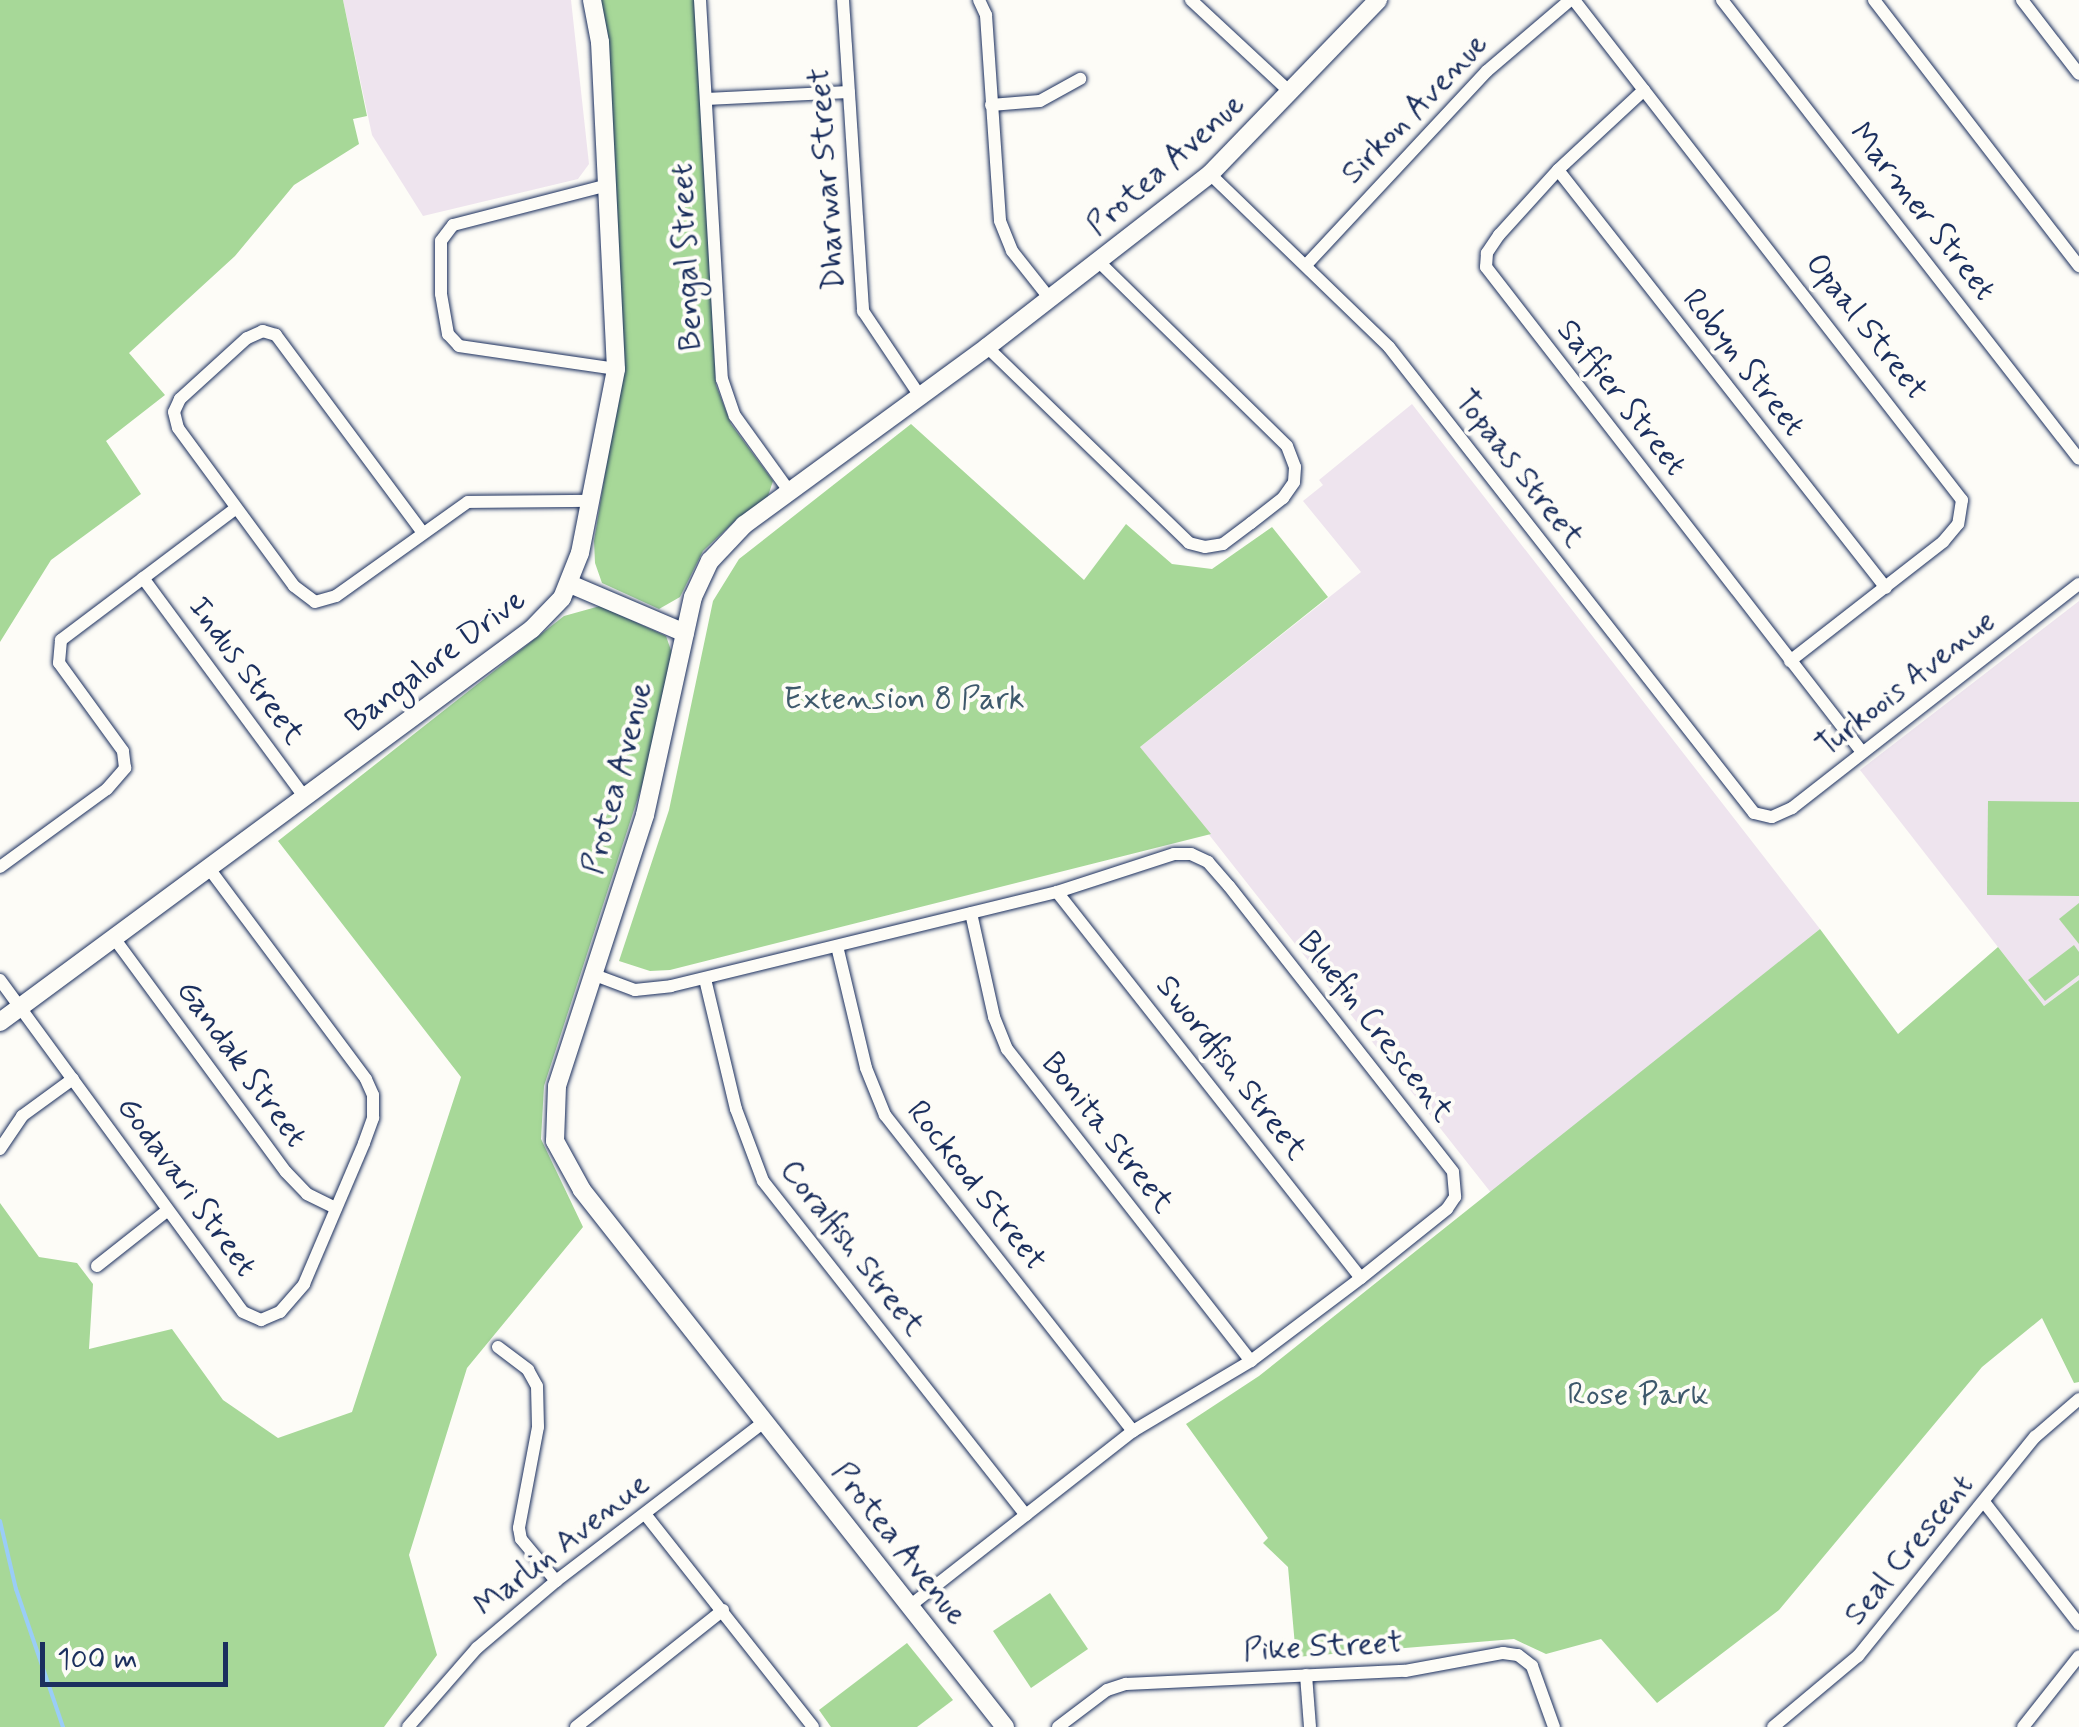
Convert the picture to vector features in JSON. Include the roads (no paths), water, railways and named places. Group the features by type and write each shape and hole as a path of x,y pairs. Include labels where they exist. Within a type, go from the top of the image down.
{"street":[{"name":"Bangalore Drive","path":"0,1022 532,630 570,584 591,502 616,369 600,42 592,0"},
{"name":"Bengal Street","path":"700,0 725,392 734,416 789,490"},
{"name":"Dharwar Street","path":"843,0 863,310 920,396"},
{"path":"979,0 986,15 996,200 1004,235 1050,299"},
{"path":"1191,0 1291,93"},
{"name":"Protea Avenue","path":"1005,1727 582,1190 561,1156 554,1129 554,1098 645,815 694,596 710,561 744,525 789,490 987,347 1210,174 1378,0"},
{"name":"Opaal Street","path":"1572,0 1960,495 1962,516 1953,531 1790,661"},
{"name":"Sirkon Avenue","path":"1307,264 1487,72 1572,0"},
{"name":"Marmer Street","path":"1722,0 2079,459"},
{"path":"1874,0 2079,266"},
{"path":"2022,0 2079,74"},
{"path":"991,105 1040,101 1080,80"},
{"name":"Saffier Street","path":"1644,90 1558,170 1492,243 1486,262 1488,273 1862,752"},
{"path":"706,99 849,92"},
{"name":"Robyn Street","path":"1558,170 1886,588"},
{"name":"Topaas Street","path":"1210,174 1389,346 1734,790 1762,817"},
{"path":"608,185 453,225 441,241 441,294 448,334 459,346 616,369"},
{"path":"987,347 1189,543 1204,547 1223,544 1252,523 1283,498 1294,482 1295,466 1287,446 1100,262"},
{"path":"423,533 284,343 270,332 247,338 188,390 174,412 178,428 236,508 294,586 314,602 336,596 474,500 591,502"},
{"path":"0,867 123,774 122,751 63,670 57,650 66,634 236,508"},
{"name":"Indus Street","path":"142,578 305,798"},
{"path":"570,584 685,634"},
{"name":"Turkoois Avenue","path":"1762,817 1782,814 2079,584"},
{"name":"Bluefin Crescent","path":"592,974 635,990 705,979 1058,892 1184,853 1208,862 1254,917 1455,1180 1455,1196 1447,1208 1361,1278 1252,1361 1133,1431 910,1606"},
{"name":"Godavari Street","path":"0,980 243,1312 260,1320 280,1312 298,1296 336,1208 373,1118 373,1095 366,1079 209,868"},
{"name":"Swordfish Street","path":"1058,892 1361,1278"},
{"name":"Bonita Street","path":"971,913 994,1017 1007,1049 1252,1361"},
{"name":"Gandak Street","path":"114,938 286,1172 307,1194 336,1208"},
{"name":"Rockcod Street","path":"837,946 870,1079 885,1115 1133,1431"},
{"name":"Coralfish Street","path":"705,979 740,1123 763,1181 1026,1516"},
{"path":"0,1150 22,1116 73,1079"},
{"path":"97,1266 168,1210"},
{"path":"498,1347 528,1370 537,1386 538,1427 519,1528 522,1540 556,1581"},
{"name":"Seal Crescent","path":"1773,1727 1858,1656 2036,1437 2079,1399"},
{"name":"Marlin Avenue","path":"408,1727 469,1656 556,1581 764,1422"},
{"path":"1984,1502 2079,1624"},
{"path":"645,1514 723,1610 806,1724"},
{"path":"576,1727 723,1610"},
{"name":"Pike Street","path":"1058,1727 1098,1696 1126,1684 1404,1672 1510,1653 1532,1666 1554,1727"},
{"path":"2024,1727 2079,1656"},
{"path":"1306,1675 1310,1727"}],"waterway":[{"path":"0,1521 16,1589 63,1727"}],"park label":[{"name":"Extension 8 Park","path":"904,699"},
{"name":"Rose Park","path":"1638,1395"}]}
